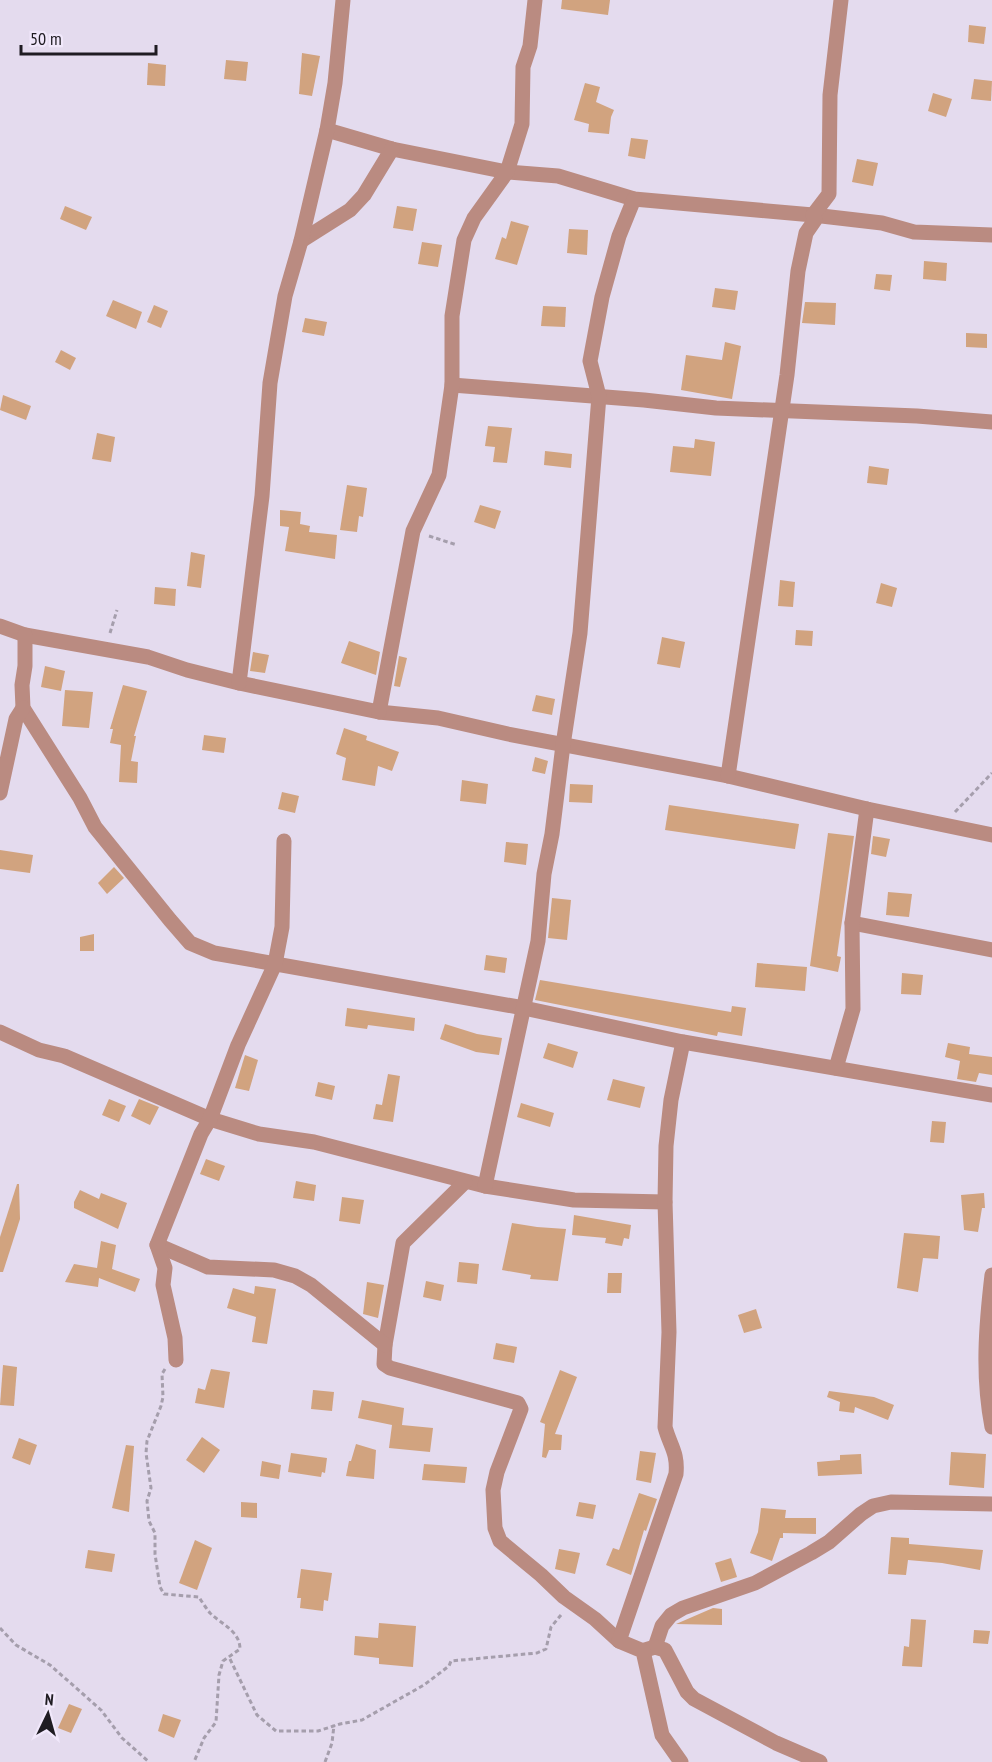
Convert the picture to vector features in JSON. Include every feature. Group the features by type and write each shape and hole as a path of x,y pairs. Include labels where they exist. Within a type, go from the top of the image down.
{"street":[{"path":"239,683 260,507 270,383 285,296 301,241 327,130 335,83 343,0"},
{"path":"379,712 413,531 440,475 452,385 452,316 464,240 474,218 507,172 522,124 524,67 530,46 535,0"},
{"path":"813,214 829,194 830,88 841,0"},
{"path":"327,130 392,149 507,172 558,176 634,199 813,214 882,223 914,232 992,235"},
{"path":"301,241 350,210 364,195 392,149"},
{"path":"485,1186 538,941 544,874 552,834 580,633 599,396 590,362 602,297 619,236 634,199"},
{"path":"728,776 795,313 798,270 806,232 815,220 813,214"},
{"path":"452,385 599,396 716,408 917,416 992,422"},
{"path":"0,626 26,635 148,657 239,683 379,712 438,718 563,745 728,776 992,836"},
{"path":"26,635 26,666 22,685 23,708 80,798 95,827 190,943 214,953 524,1008 683,1042 992,1095"},
{"path":"0,793 16,719 23,708"},
{"path":"836,1068 853,1009 852,923 867,809"},
{"path":"176,1360 174,1338 163,1286 165,1268 158,1245 201,1134 210,1119 238,1045 275,963 282,927 284,841"},
{"path":"852,923 992,950"},
{"path":"0,1032 39,1050 64,1056 210,1119 259,1134 314,1142 485,1186 574,1200 665,1202"},
{"path":"619,1641 676,1474 676,1452 664,1427 669,1332 665,1202 666,1146 671,1100 683,1042"},
{"path":"465,1182 403,1243 385,1345 384,1364 390,1368 518,1403 521,1410 497,1472 493,1490 495,1528 500,1540 564,1597 595,1619 619,1641 649,1649 665,1650 687,1692 694,1699 776,1743 820,1762"},
{"path":"158,1245 208,1267 274,1270 295,1276 311,1285 385,1345"},
{"path":"992,1275 985,1368 992,1427"},
{"path":"681,1762 662,1735 649,1649 671,1615 683,1608 755,1583 811,1553 829,1542 873,1506 891,1502 992,1504"}],"path":[{"path":"413,531 457,545"},
{"path":"106,649 117,610"},
{"path":"943,824 992,773"},
{"path":"176,1360 167,1365 162,1374 163,1397 147,1441 146,1454 151,1488 147,1501 149,1521 155,1533 155,1554 160,1587 164,1594 199,1597 208,1611 224,1622 240,1642 240,1649 223,1662 219,1675 216,1722 204,1738 194,1762"},
{"path":"230,1658 257,1714 276,1731 318,1731 334,1725 362,1720 379,1712 435,1678 449,1666 451,1661 537,1653 546,1649 551,1627 566,1608 564,1597"},
{"path":"0,1628 16,1645 50,1665 101,1710 122,1738 149,1762"},
{"path":"326,1762 332,1743 334,1725"}],"building":[{"path":"562,0 610,0 608,15 561,9"},
{"path":"969,25 986,27 984,44 968,42"},
{"path":"302,53 320,56 312,96 299,94"},
{"path":"226,60 248,62 246,81 224,79"},
{"path":"148,63 166,65 165,86 147,85"},
{"path":"974,79 992,81 991,101 971,99"},
{"path":"585,83 600,87 596,102 614,110 609,134 588,132 589,124 574,120"},
{"path":"933,93 952,99 946,117 928,111"},
{"path":"631,138 648,140 645,159 628,156"},
{"path":"857,159 878,163 873,186 852,182"},
{"path":"65,206 92,217 86,230 60,219"},
{"path":"397,206 417,209 413,231 393,228"},
{"path":"511,221 529,226 517,265 495,259 502,237 506,239"},
{"path":"569,229 588,230 587,255 567,253"},
{"path":"422,242 442,245 438,267 418,264"},
{"path":"924,261 947,263 946,281 923,279"},
{"path":"876,274 892,275 890,291 874,289"},
{"path":"715,288 738,291 735,310 712,307"},
{"path":"113,300 142,312 136,329 106,316"},
{"path":"805,302 836,303 835,325 802,323"},
{"path":"154,305 168,311 161,328 147,322"},
{"path":"543,306 566,307 565,327 541,326"},
{"path":"305,318 327,322 324,336 302,332"},
{"path":"966,333 987,334 987,348 966,347"},
{"path":"725,342 741,346 732,399 681,390 686,355 722,360"},
{"path":"61,350 76,358 70,370 55,362"},
{"path":"3,395 31,406 26,420 0,410"},
{"path":"488,426 512,428 507,463 493,462 495,447 485,446"},
{"path":"97,433 115,437 111,462 92,459"},
{"path":"695,439 715,442 711,476 670,472 673,446 694,448"},
{"path":"545,451 572,454 571,468 544,465"},
{"path":"869,466 889,469 887,485 867,483"},
{"path":"347,485 367,488 363,517 359,516 357,532 340,530"},
{"path":"480,505 501,511 495,529 474,522"},
{"path":"280,510 301,512 300,524 310,526 309,532 337,535 335,559 285,551 289,527 280,526"},
{"path":"191,552 205,555 201,588 187,586"},
{"path":"780,580 795,582 793,607 778,606"},
{"path":"881,583 897,588 892,607 876,603"},
{"path":"155,587 176,589 175,606 154,604"},
{"path":"796,630 813,631 812,646 795,645"},
{"path":"662,637 685,642 680,668 657,664"},
{"path":"349,641 380,652 376,675 341,663"},
{"path":"253,652 269,655 265,673 250,671"},
{"path":"399,656 407,658 400,687 394,686"},
{"path":"45,666 65,671 61,691 41,687"},
{"path":"123,685 147,691 134,736 136,736 131,761 138,762 137,783 119,782 121,745 110,743 113,729 110,729"},
{"path":"65,690 93,692 89,728 62,726"},
{"path":"536,695 555,699 552,715 532,711"},
{"path":"344,728 367,736 366,740 399,752 392,771 378,766 375,786 342,780 346,758 336,754"},
{"path":"204,735 226,738 224,753 202,750"},
{"path":"535,757 548,761 545,774 532,771"},
{"path":"462,780 488,784 486,804 460,801"},
{"path":"570,784 593,785 592,803 569,802"},
{"path":"282,792 299,796 295,813 278,809"},
{"path":"669,805 799,824 795,849 665,830"},
{"path":"828,833 854,836 837,956 841,957 838,972 810,966"},
{"path":"873,836 890,839 886,857 871,854"},
{"path":"506,842 528,844 526,865 504,862"},
{"path":"0,850 33,855 30,873 0,869"},
{"path":"114,867 124,878 107,894 98,883"},
{"path":"888,892 912,894 909,917 886,915"},
{"path":"552,898 571,900 567,940 548,938"},
{"path":"94,934 94,951 80,951 80,937"},
{"path":"486,955 507,958 505,973 484,970"},
{"path":"757,963 807,967 805,991 755,987"},
{"path":"902,973 923,975 921,995 901,994"},
{"path":"540,980 731,1012 732,1006 746,1008 742,1036 718,1032 717,1036 535,1000"},
{"path":"347,1008 415,1018 414,1031 368,1025 367,1029 345,1026"},
{"path":"445,1024 477,1034 502,1038 499,1055 476,1052 440,1039"},
{"path":"548,1043 578,1052 573,1068 543,1058"},
{"path":"948,1043 970,1047 969,1054 992,1057 992,1075 979,1073 976,1082 957,1079 960,1061 945,1057"},
{"path":"245,1055 258,1060 249,1091 235,1088"},
{"path":"388,1074 400,1076 393,1122 373,1119 376,1104 382,1105"},
{"path":"613,1079 645,1087 640,1108 607,1100"},
{"path":"318,1082 335,1086 332,1100 315,1096"},
{"path":"109,1099 126,1106 119,1122 102,1115"},
{"path":"139,1099 159,1107 150,1125 131,1116"},
{"path":"521,1103 554,1113 550,1127 517,1117"},
{"path":"932,1121 946,1122 944,1143 930,1142"},
{"path":"206,1159 225,1166 219,1181 200,1174"},
{"path":"296,1181 316,1185 314,1201 293,1198"},
{"path":"17,1184 19,1184 20,1219 3,1272 0,1272 0,1237"},
{"path":"80,1190 99,1199 101,1193 127,1203 118,1229 74,1208 74,1202"},
{"path":"984,1193 985,1208 982,1208 978,1232 964,1230 961,1195"},
{"path":"342,1197 364,1200 360,1224 339,1221"},
{"path":"574,1215 631,1225 629,1239 624,1238 622,1246 605,1243 606,1238 572,1235"},
{"path":"512,1223 566,1229 558,1281 530,1279 531,1275 502,1270"},
{"path":"904,1233 940,1236 938,1259 923,1258 918,1292 897,1288"},
{"path":"101,1241 116,1245 112,1269 140,1279 135,1292 99,1278 98,1287 65,1282 74,1264 97,1268"},
{"path":"459,1262 479,1264 477,1284 457,1282"},
{"path":"608,1273 622,1273 621,1293 607,1293"},
{"path":"426,1281 444,1285 441,1301 423,1297"},
{"path":"367,1282 384,1285 378,1318 363,1314"},
{"path":"255,1286 276,1289 267,1344 252,1342 256,1317 227,1308 233,1288 254,1294"},
{"path":"756,1309 762,1328 744,1333 738,1315"},
{"path":"496,1343 517,1347 514,1363 493,1359"},
{"path":"3,1365 17,1367 14,1406 0,1405"},
{"path":"211,1369 230,1372 224,1408 195,1403 198,1388 205,1390"},
{"path":"560,1370 577,1377 555,1434 562,1435 561,1450 549,1450 546,1458 542,1457 545,1424 540,1422"},
{"path":"313,1390 334,1392 332,1411 311,1409"},
{"path":"829,1391 874,1397 894,1405 888,1420 855,1407 854,1413 839,1411 840,1402 827,1397"},
{"path":"362,1400 404,1408 402,1425 433,1428 430,1452 389,1448 392,1425 358,1418"},
{"path":"202,1437 220,1450 204,1473 186,1460"},
{"path":"19,1438 37,1445 30,1465 12,1458"},
{"path":"356,1444 376,1450 374,1479 346,1476"},
{"path":"126,1445 134,1446 129,1512 112,1508"},
{"path":"640,1451 656,1453 651,1483 636,1480"},
{"path":"951,1452 986,1454 984,1488 949,1485"},
{"path":"291,1453 327,1458 325,1473 322,1472 321,1477 288,1472"},
{"path":"861,1454 862,1474 818,1476 817,1462 840,1460 840,1455"},
{"path":"262,1461 281,1465 279,1479 260,1476"},
{"path":"424,1464 467,1467 465,1483 422,1480"},
{"path":"639,1493 657,1499 646,1531 644,1530 631,1575 606,1565 613,1548 619,1550"},
{"path":"241,1502 257,1503 257,1518 241,1517"},
{"path":"579,1502 596,1505 593,1519 576,1516"},
{"path":"761,1508 786,1510 785,1518 816,1518 816,1534 783,1533 783,1538 780,1538 772,1561 750,1553 758,1532"},
{"path":"891,1537 909,1538 909,1544 983,1550 980,1570 908,1560 906,1575 888,1574"},
{"path":"195,1540 212,1548 197,1590 179,1583"},
{"path":"559,1549 580,1553 575,1574 555,1569"},
{"path":"88,1550 115,1554 112,1572 85,1568"},
{"path":"731,1558 737,1577 721,1582 715,1563"},
{"path":"301,1569 332,1573 328,1601 324,1600 323,1611 300,1608 301,1598 297,1598"},
{"path":"713,1608 722,1609 722,1625 676,1624"},
{"path":"911,1619 926,1620 922,1667 902,1666 904,1646 909,1647"},
{"path":"379,1623 416,1626 413,1667 379,1664 379,1658 354,1655 355,1636 378,1638"},
{"path":"974,1630 990,1631 988,1644 973,1643"},
{"path":"69,1704 82,1709 71,1733 58,1728"},
{"path":"163,1714 181,1720 174,1738 158,1731"}]}
